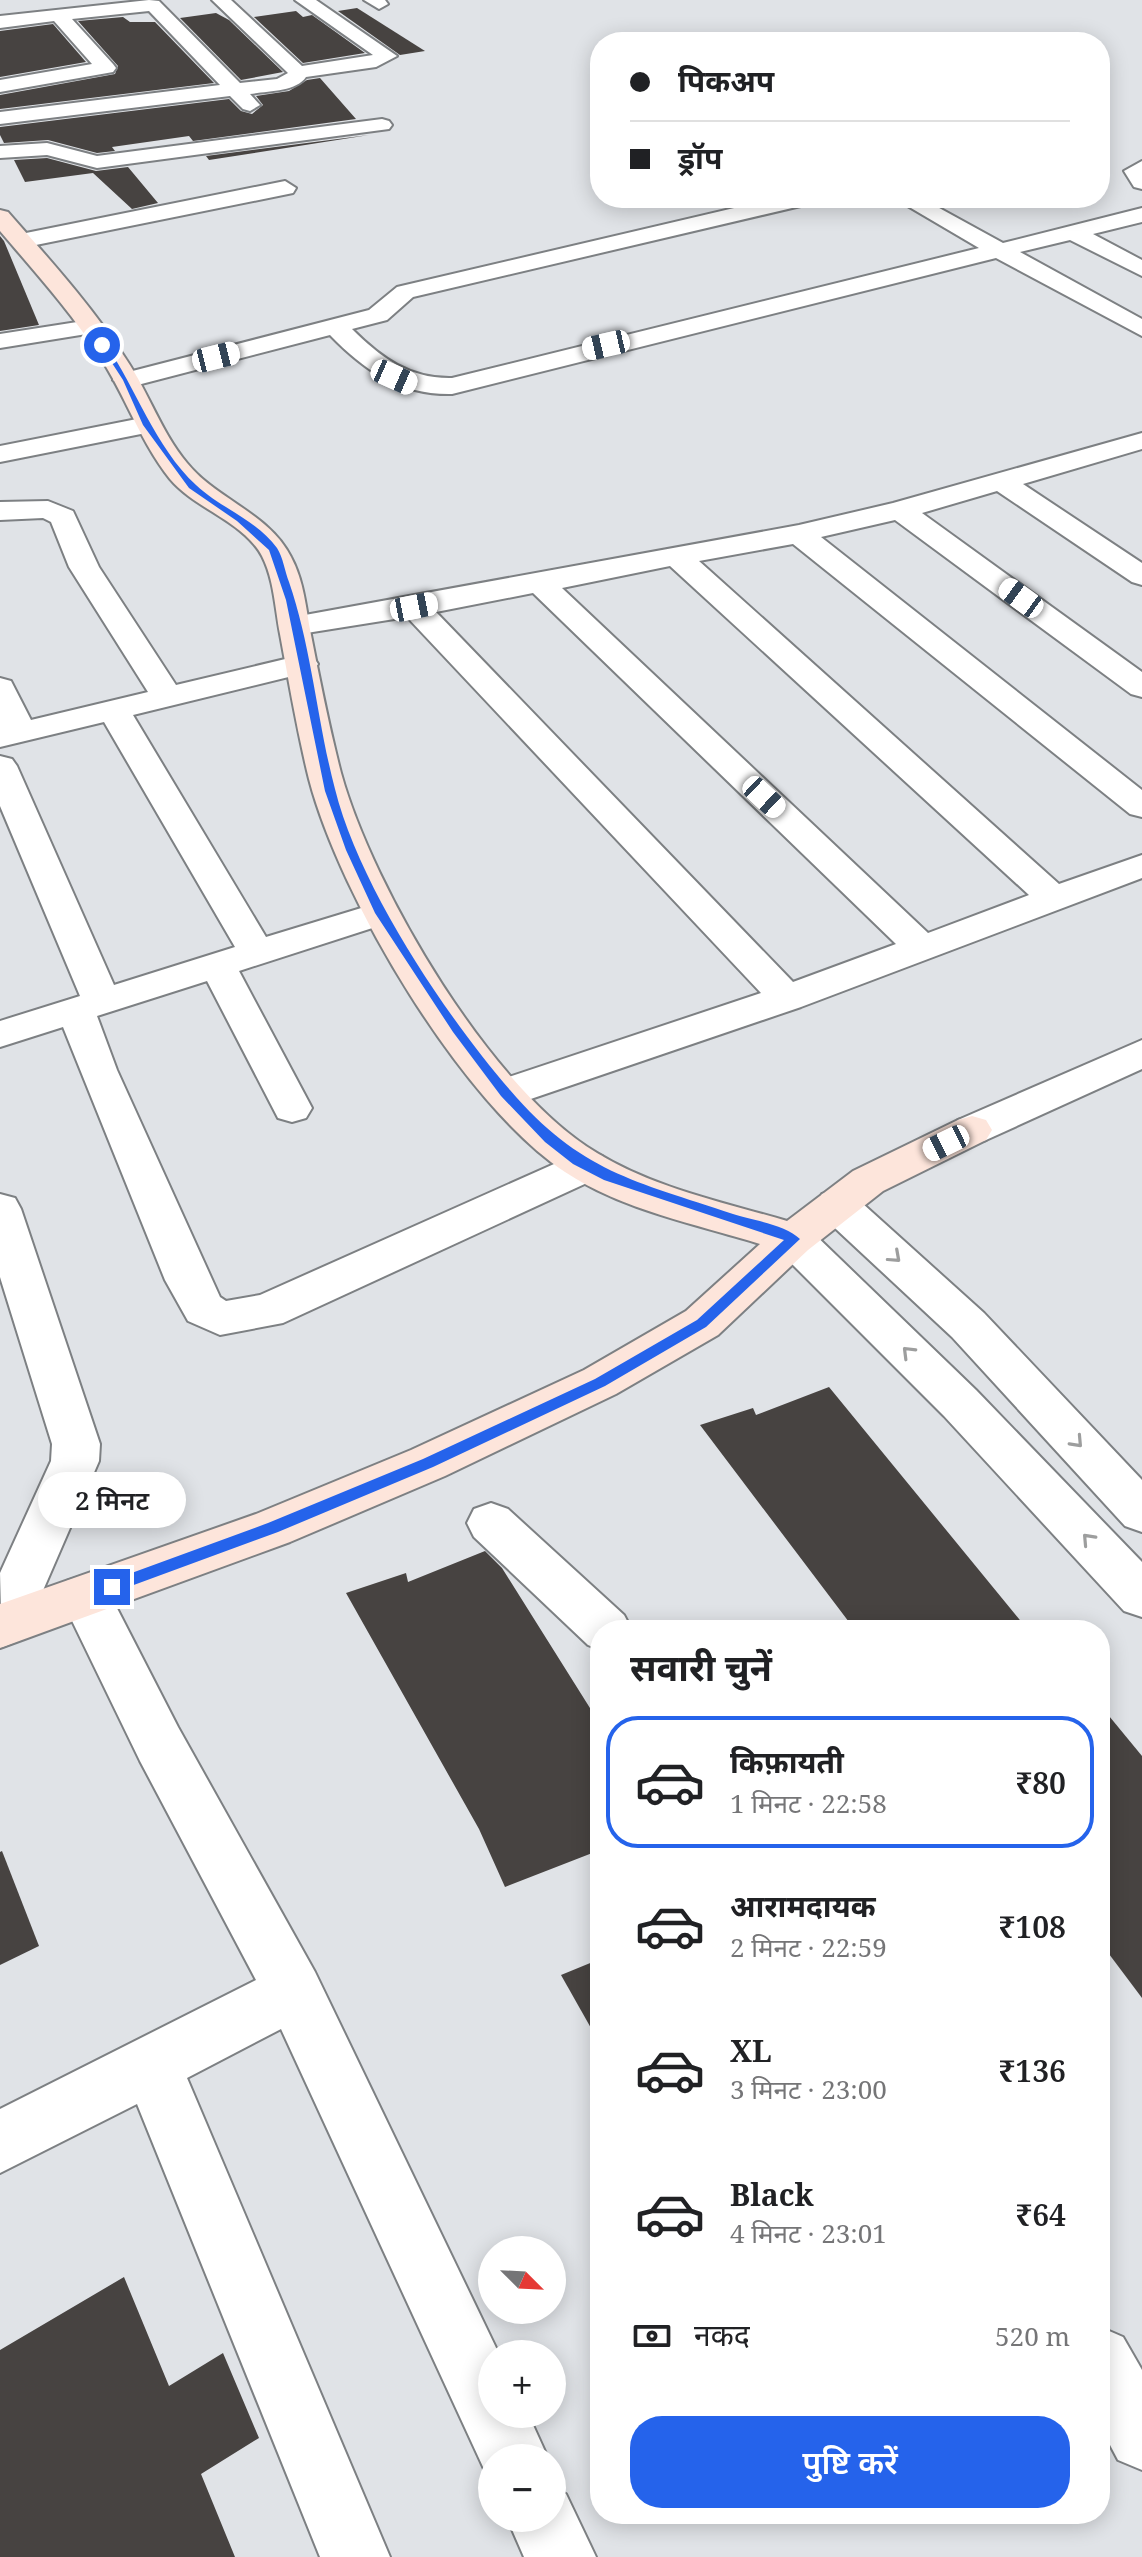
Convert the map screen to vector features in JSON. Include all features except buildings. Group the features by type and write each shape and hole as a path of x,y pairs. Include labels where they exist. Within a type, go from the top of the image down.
{"street":[{"path":"0,3 25,0"},
{"path":"221,0 298,72"},
{"path":"0,118 234,90 290,81 298,72 382,60 387,56 304,0"},
{"path":"0,22 58,15 94,5 155,6 196,2"},
{"path":"155,6 234,90 284,137"},
{"path":"0,86 106,68 58,15"},
{"path":"0,152 47,149 97,162 382,125"},
{"path":"1142,167 1135,171 1142,182"},
{"path":"21,241 285,188"},
{"path":"126,380 378,315 405,292 762,208"},
{"path":"923,208 1142,329"},
{"path":"336,327 394,377 424,387 452,386 1142,215"},
{"path":"0,217 90,327 126,380 147,425 192,486 234,515 273,549 290,600 330,791 351,850 381,913 457,1030 505,1093 549,1139 587,1166 648,1192 793,1239 960,1403 1142,1596"},
{"path":"1071,231 1142,269"},
{"path":"0,341 90,327"},
{"path":"0,454 147,425"},
{"path":"294,626 414,607 799,534 900,510 1142,441"},
{"path":"1002,482 1142,576"},
{"path":"0,511 48,509 63,517 84,567 169,699"},
{"path":"900,510 1142,687"},
{"path":"799,534 1142,807"},
{"path":"676,556 1055,900"},
{"path":"540,583 921,947"},
{"path":"414,607 787,998"},
{"path":"0,688 10,735 169,699 302,664"},
{"path":"115,712 257,953"},
{"path":"0,766 89,1006 97,1070 187,1280 204,1309 220,1318 267,1311 587,1166"},
{"path":"505,1093 787,998 1142,866"},
{"path":"0,1034 381,913"},
{"path":"218,966 292,1108"},
{"path":"1,1625 273,1528 414,1469 600,1382 702,1323 793,1239 852,1193 972,1130 1142,1053"},
{"path":"852,1193 968,1325 1142,1512"},
{"path":"0,1209 76,1444 75,1461 1,1625"},
{"path":"491,1523 595,1620"},
{"path":"85,1596 159,1744 294,1992 478,2381"},
{"path":"0,2142 294,1992"},
{"path":"151,2064 355,2557"},
{"path":"1110,2378 1142,2436"},
{"path":"549,2532 561,2557"}],"route":[{"path":"102,345 126,380 147,425 192,486 240,519 273,549 290,600 330,791 351,850 381,913 457,1030 505,1093 549,1139 577,1161 608,1177 793,1239 702,1323 600,1382 428,1463 273,1528 112,1587"}]}
